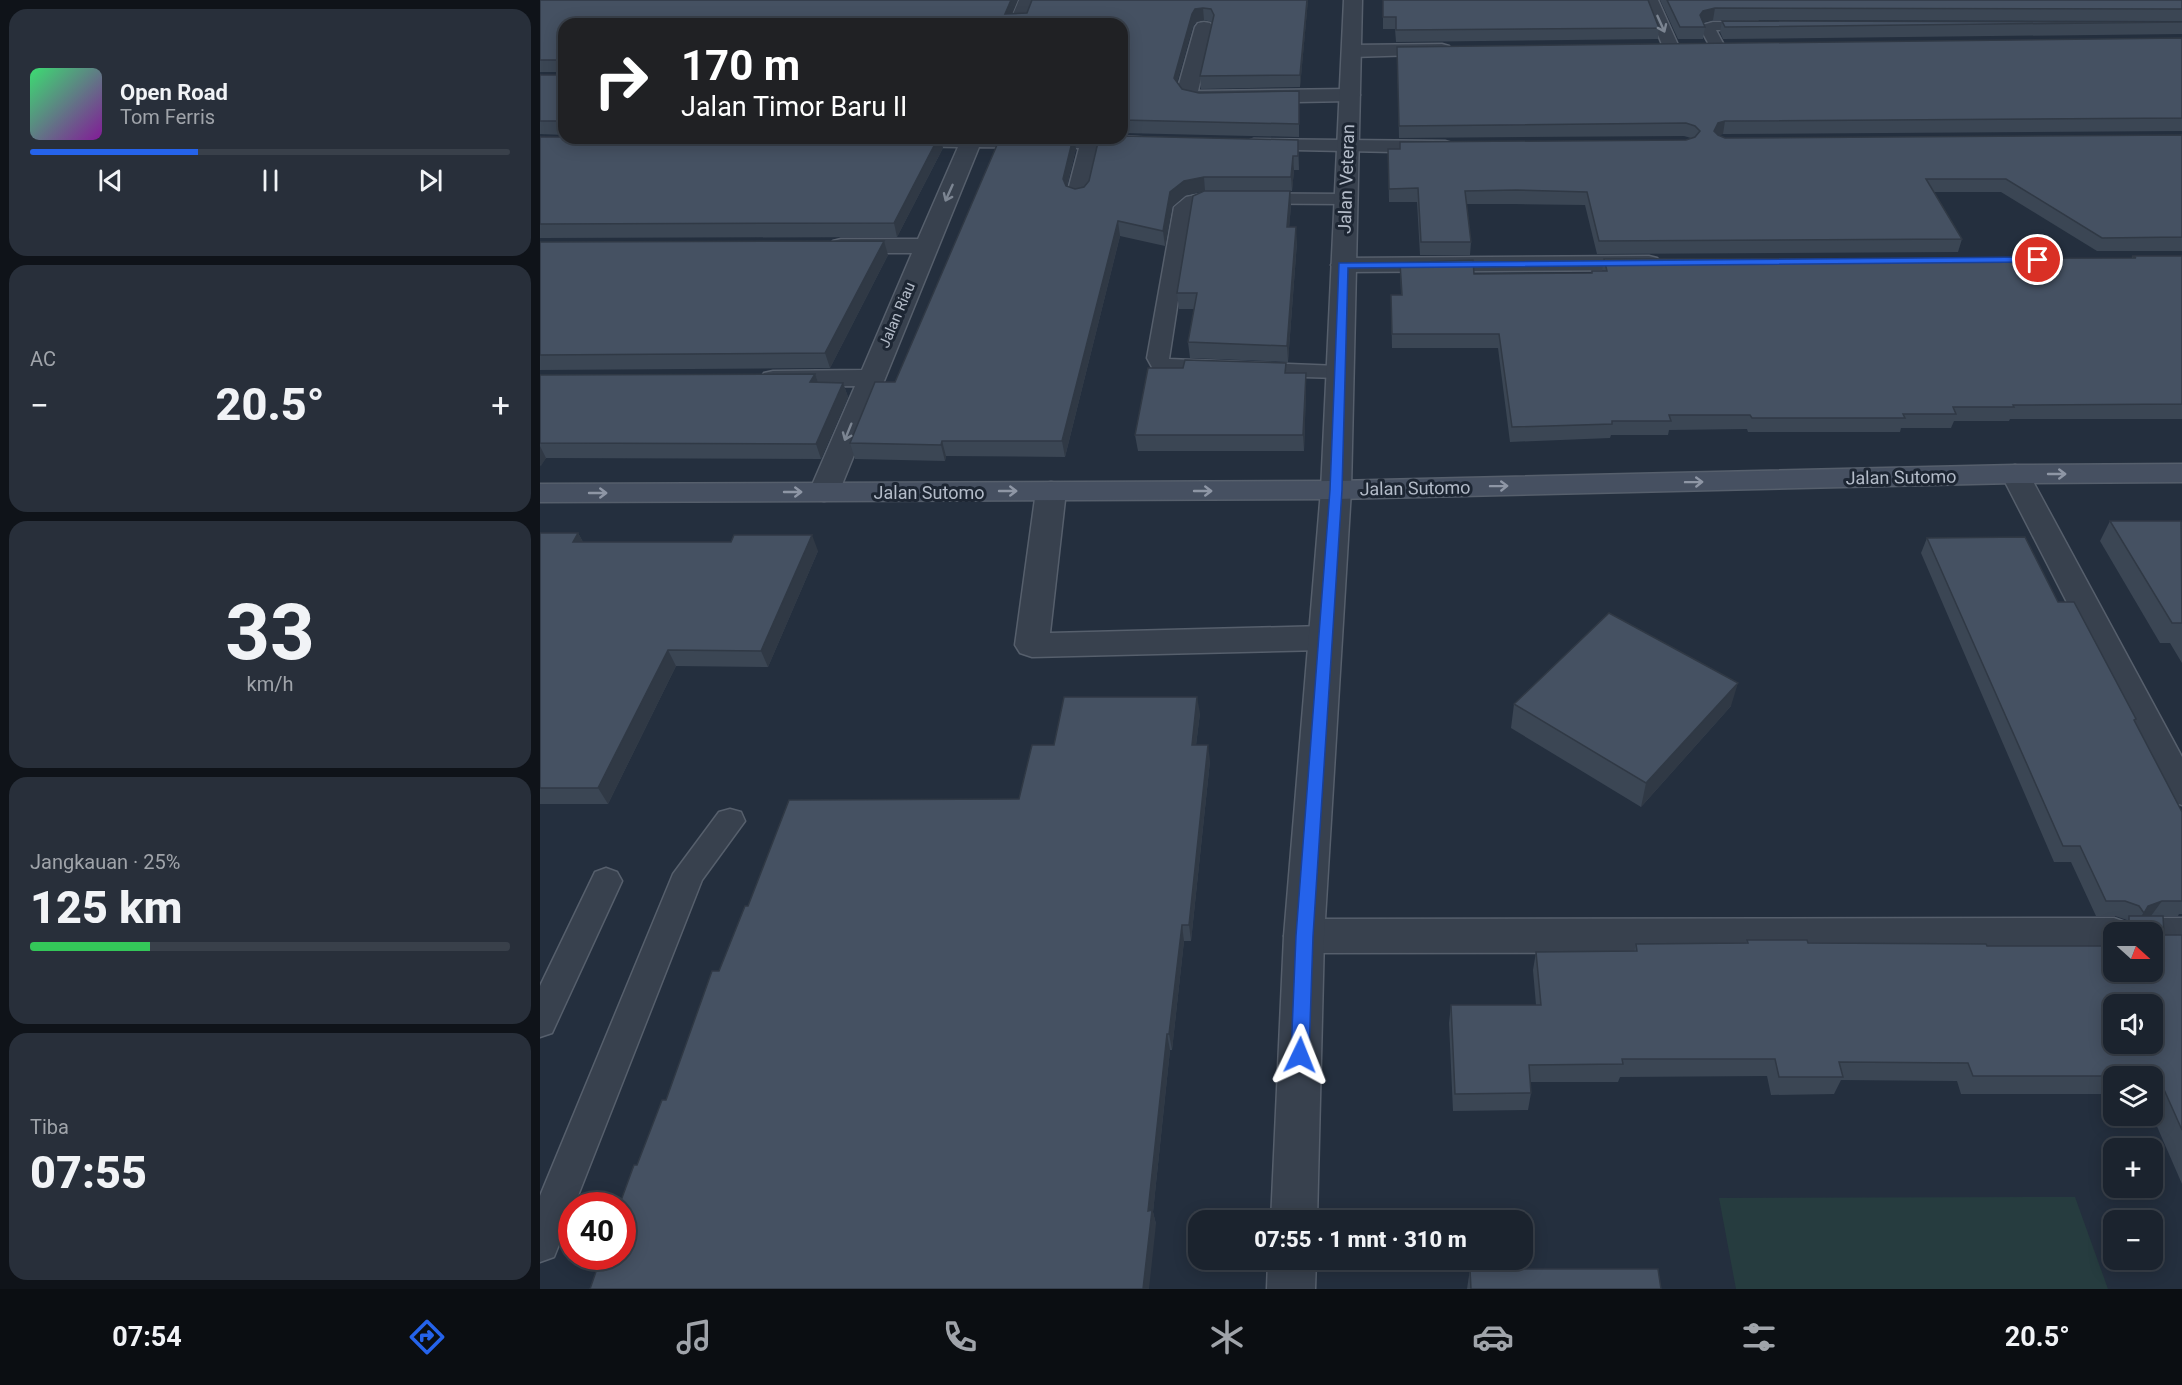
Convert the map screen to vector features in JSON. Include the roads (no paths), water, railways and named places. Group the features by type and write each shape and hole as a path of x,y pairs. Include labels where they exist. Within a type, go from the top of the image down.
{"main road":[{"name":"Jalan Sutomo","path":"540,493 1336,490 2015,474 2182,473"}],"street":[{"path":"1020,18 1028,0"},
{"name":"Jalan Veteran","path":"1294,1210 1304,936 1336,490 1353,0"},
{"path":"1204,27 1187,91 1191,96 1201,98 1350,95"},
{"path":"1647,48 1741,46"},
{"path":"1352,51 1458,50"},
{"path":"1128,142 1161,143"},
{"name":"Jalan Riau","path":"824,492 970,144"},
{"path":"1078,194 1090,144"},
{"path":"1231,145 1464,146"},
{"path":"822,246 926,246"},
{"path":"1343,265 1667,263"},
{"path":"752,379 870,378"},
{"path":"2015,474 2182,791"},
{"path":"1051,491 1032,645 1324,638"},
{"path":"1304,936 2103,935"},
{"path":"2163,935 2182,935"},
{"path":"1291,1289 1292,1270"}],"lane":[{"path":"1651,0 1671,47"},
{"path":"1717,47 1707,28 1713,26 1772,26"},
{"path":"1339,372 1174,367 1161,364 1158,357 1183,207 1192,201 1205,198 1345,199"},
{"path":"540,1243 689,874 730,821"},
{"path":"540,1022 606,881"}]}
